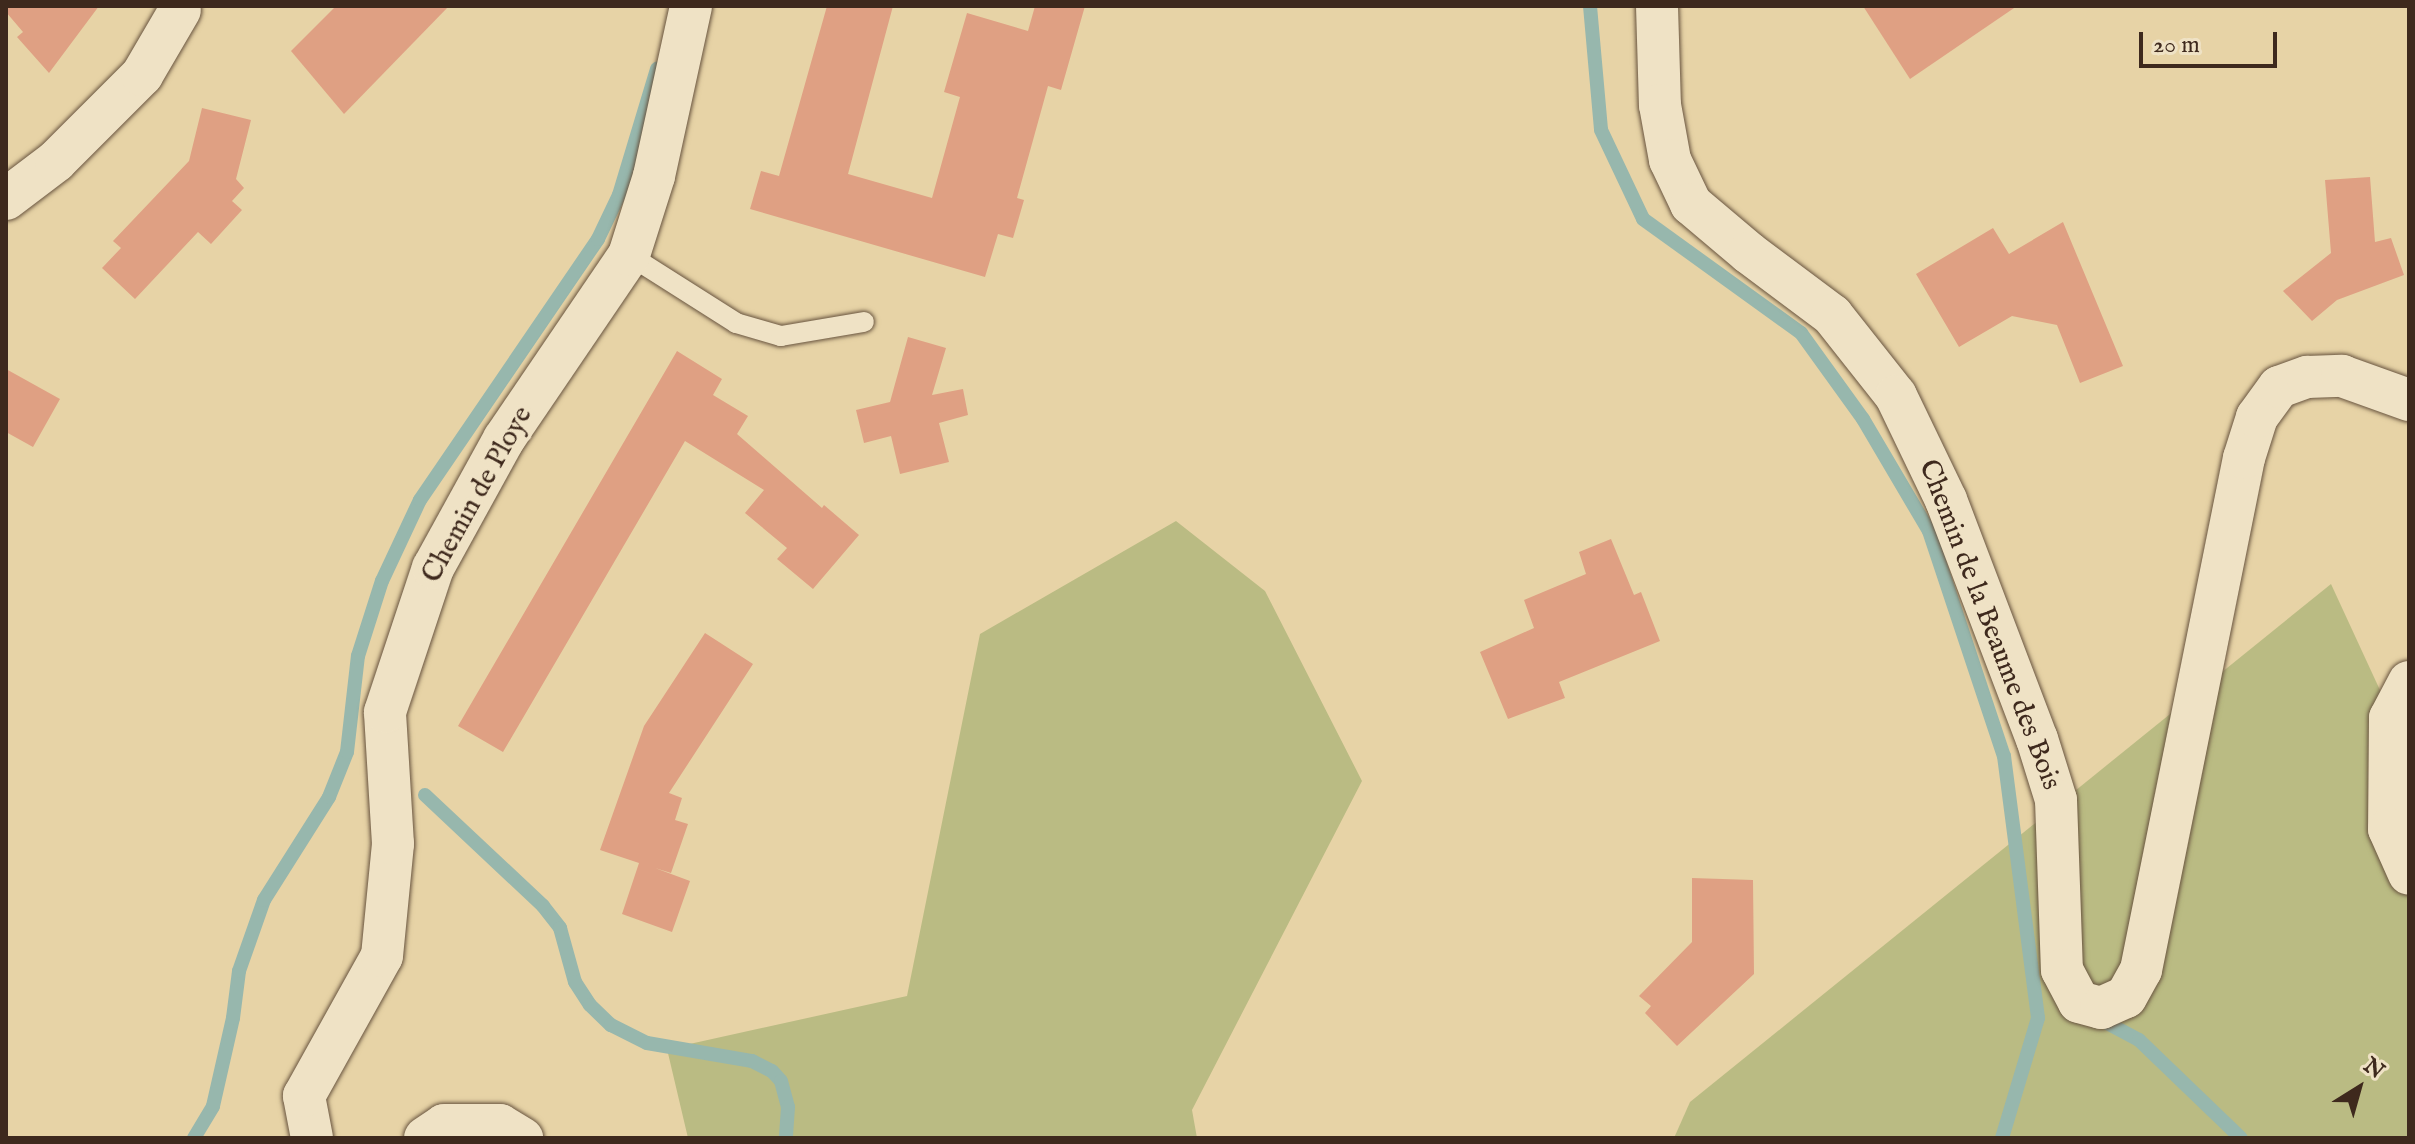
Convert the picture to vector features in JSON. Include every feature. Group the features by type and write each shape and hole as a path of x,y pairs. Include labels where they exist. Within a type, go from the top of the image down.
{"street":[{"name":"Chemin de Ploye","path":"312,1138 304,1096 382,956 393,844 385,712 433,568 504,439 629,255 654,176 691,6"},
{"name":"Chemin de la Beaume des Bois","path":"1657,6 1660,105 1670,160 1691,204 1749,253 1832,315 1896,396 1946,500 2037,739 2056,800 2062,970 2079,1002 2101,1008 2126,997 2141,970 2244,458 2257,417 2279,387 2307,377 2342,376 2409,400"},
{"path":"6,199 56,161 142,75 180,10"},
{"path":"2409,682 2390,718 2389,829 2409,874"},
{"path":"425,1138 444,1125 500,1125 522,1138"}],"lane":[{"path":"629,255 736,323 781,336 864,322"}],"green space":[{"path":"1176,521 1265,591 1362,781 1192,1110 1197,1138 688,1138 667,1049 907,996 980,634"},
{"path":"2331,584 2409,753 2409,1138 1674,1138 1690,1102"}],"building":[{"path":"6,6 99,6 49,73 17,37 23,32 6,12"},
{"path":"336,6 449,6 344,114 291,51"},
{"path":"827,6 893,6 848,174 932,198 960,97 944,92 967,13 1028,31 1035,6 1085,6 1061,90 1048,86 1017,198 1024,200 1013,238 998,234 985,277 750,209 761,171 779,176"},
{"path":"1863,6 2017,6 1910,79"},
{"path":"202,108 251,120 236,179 244,188 232,201 242,210 211,244 198,232 135,299 102,268 121,248 113,241 189,161"},
{"path":"2370,177 2375,242 2391,238 2404,275 2337,300 2312,321 2283,291 2331,253 2325,180"},
{"path":"2063,222 2123,366 2080,383 2057,325 2012,316 1959,347 1916,274 1993,228 2009,254"},
{"path":"908,337 946,348 932,395 963,389 968,415 939,423 949,462 900,474 891,436 864,443 856,410 890,402"},
{"path":"677,351 722,379 713,395 748,416 737,434 822,508 824,505 859,535 813,589 777,559 787,548 745,513 764,490 685,441 503,752 458,726"},
{"path":"6,369 60,399 33,447 6,432"},
{"path":"1611,539 1634,595 1641,592 1660,641 1559,682 1565,698 1508,719 1480,652 1534,628 1524,600 1586,574 1579,552"},
{"path":"705,633 753,664 669,793 682,798 675,820 688,824 671,873 655,868 690,881 672,932 622,914 639,863 600,850 644,726"},
{"path":"1692,878 1753,880 1754,974 1677,1046 1645,1013 1651,1006 1639,996 1692,942"}],"waterway":[{"path":"1590,6 1601,130 1643,219 1801,333 1863,419 1929,531 2004,756 2038,1018 2002,1138"},
{"path":"194,1138 213,1106 233,1018 239,971 264,900 329,797 347,752 358,656 382,581 420,500 598,239 619,195 657,69"},
{"path":"425,795 543,906 560,928 575,982 590,1005 611,1025 647,1043 752,1061 772,1071 781,1081 788,1107 786,1138"},
{"path":"2096,1017 2139,1040 2241,1138"}]}
